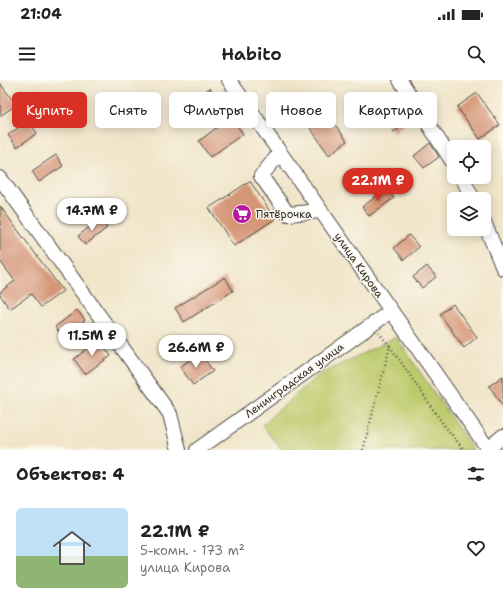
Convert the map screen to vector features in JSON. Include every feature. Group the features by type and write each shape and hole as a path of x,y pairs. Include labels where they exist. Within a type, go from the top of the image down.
{"street":[{"name":"улица Кирова","path":"229,80 489,450"},
{"path":"400,80 447,153"},
{"path":"280,153 261,176 274,195 288,214 321,211"},
{"path":"0,178 170,414 179,450"},
{"path":"490,236 503,268"},
{"name":"Ленинградская улица","path":"197,450 391,311"},
{"path":"489,450 503,436"}],"path":[{"path":"372,324 390,346 443,424 464,450"},
{"path":"363,450 390,346"}],"green space":[{"path":"396,337 473,450 282,450 262,425 317,376"}],"building":[{"path":"0,83 12,100 12,108 0,116"},
{"path":"210,88 213,92 205,92"},
{"path":"477,93 500,125 480,139 457,107"},
{"path":"336,126 347,141 329,155 310,128 336,128"},
{"path":"18,128 33,128 37,133 17,147 8,135"},
{"path":"216,128 239,128 243,134 210,157 199,141"},
{"path":"391,128 399,128 394,132"},
{"path":"430,143 439,157 424,168 414,156"},
{"path":"56,155 63,166 39,182 32,171"},
{"name":"Пятёрочка","path":"250,181 275,219 234,246 209,208"},
{"path":"387,188 394,198 369,216 362,207"},
{"path":"0,206 63,291 41,307 31,294 10,309 0,295 0,292 15,281 0,261"},
{"path":"100,219 107,228 85,245 78,236"},
{"path":"409,235 419,247 404,260 394,248"},
{"path":"427,266 436,277 422,288 413,277"},
{"path":"225,277 233,291 184,322 175,308"},
{"path":"453,304 477,337 464,348 440,314"},
{"path":"77,310 85,320 63,337 55,327"},
{"path":"99,340 111,356 85,374 74,359"},
{"path":"200,353 213,371 193,385 180,367"},
{"path":"503,376 503,406 489,386"}],"place":[{"name":"Пятёрочка","path":"242,214"}]}
